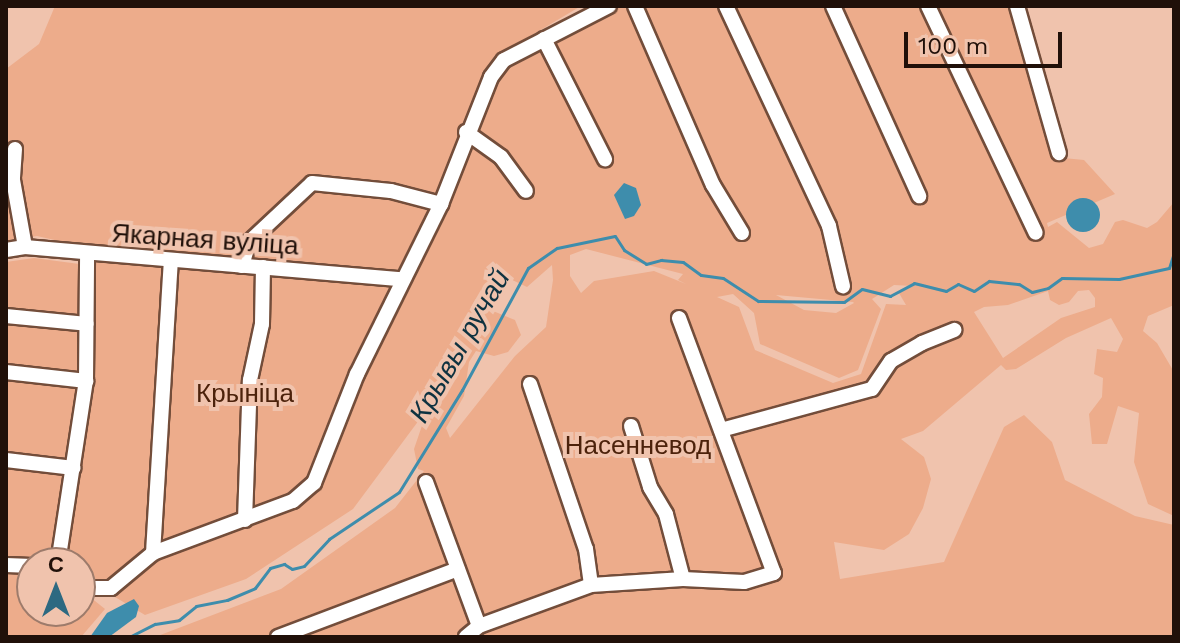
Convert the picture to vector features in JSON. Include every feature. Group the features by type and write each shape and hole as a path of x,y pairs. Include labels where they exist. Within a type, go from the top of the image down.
{"street":[{"path":"96,588 111,588 153,553 293,501 314,483 357,374 401,279 441,204 466,132 497,68 504,60 609,6"},
{"path":"635,6 713,185 742,233"},
{"path":"726,6 829,226 843,286"},
{"path":"833,6 919,196"},
{"path":"928,6 1036,233"},
{"path":"1017,6 1059,153"},
{"path":"544,39 605,159"},
{"path":"466,132 501,157 526,191"},
{"path":"15,149 13,180 25,247"},
{"path":"242,266 249,242 312,183 391,191 441,204"},
{"name":"Якарная вуліца","path":"6,250 25,247 87,255 401,279"},
{"path":"60,547 86,381 87,255"},
{"path":"153,553 171,262"},
{"path":"245,520 250,380 262,324 263,267"},
{"path":"6,316 87,324"},
{"path":"466,637 479,626 591,585 683,579 744,582 774,573 679,318"},
{"path":"721,430 872,389 891,361 922,343 954,330"},
{"path":"6,372 86,381"},
{"path":"530,384 586,549 591,585"},
{"path":"631,426 650,487 666,514 683,579"},
{"path":"6,460 70,468"},
{"path":"426,482 479,626"},
{"path":"278,637 458,569"}],"green space":[{"path":"55,6 581,6 522,41 591,6 1013,6 1053,157 1084,160 1115,194 1047,223 1048,227 1057,222 1089,248 1103,244 1115,222 1123,220 1147,228 1157,222 1174,202 1174,305 1148,316 1143,331 1157,343 1174,372 1174,516 1148,504 1134,462 1139,413 1118,406 1107,444 1092,444 1089,414 1102,397 1103,378 1094,374 1097,349 1117,352 1123,339 1111,318 1066,338 1016,369 1006,370 1001,365 923,431 901,439 924,457 931,479 923,508 909,534 884,550 834,542 840,579 944,562 1004,427 1024,415 1052,442 1065,480 1135,516 1174,525 1174,637 155,637 281,589 395,508 424,471 418,469 414,449 428,408 353,509 246,579 145,615 96,586 96,547 64,547 90,401 94,249 37,236 6,241 6,69 39,44","holes":["586,249 683,274 678,280 686,284 654,271 594,281 581,293 570,276 570,255","552,265 553,280 546,327 515,356 450,438 446,428 464,396 469,362 476,351 494,356 508,352 521,335 515,320 493,311 508,278 527,287","894,285 913,286 899,293 906,305 886,304 861,374 833,383 755,350 739,307 717,297 733,294 754,313 760,344 839,378 858,370 881,309 872,299","1089,290 1095,298 1095,307 1061,318 1003,358 974,312 984,307 1008,305 1048,291 1050,300 1059,305 1069,302 1078,291","776,295 853,302 854,303 836,313 804,310"]},
{"path":"34,258 87,265 84,377 57,547 16,547 16,627 90,627 81,637 6,637 6,262"},
{"path":"96,602 105,609 96,620"}],"water":[{"path":"624,183 636,188 641,205 634,216 625,219 614,195"},
{"path":"1083,198 1095,203 1100,215 1095,227 1083,232 1071,227 1066,215 1071,203"},
{"path":"134,599 139,606 136,617 109,637 90,637 107,613"}],"waterway":[{"name":"Крывы ручай","path":"129,637 155,624 179,620 196,606 227,600 255,588 270,568 284,564 292,569 304,566 329,539 399,492 462,390 528,268 557,248 615,236 624,250 646,264 661,260 683,262 701,275 723,278 758,301 844,302 862,289 890,296 914,283 946,291 958,284 974,291 989,281 1019,284 1032,292 1048,288 1062,278 1119,279 1169,268 1174,253"}],"park label":[{"name":"Крыніца","path":"245,394"},
{"name":"Насенневод","path":"638,446"}]}
